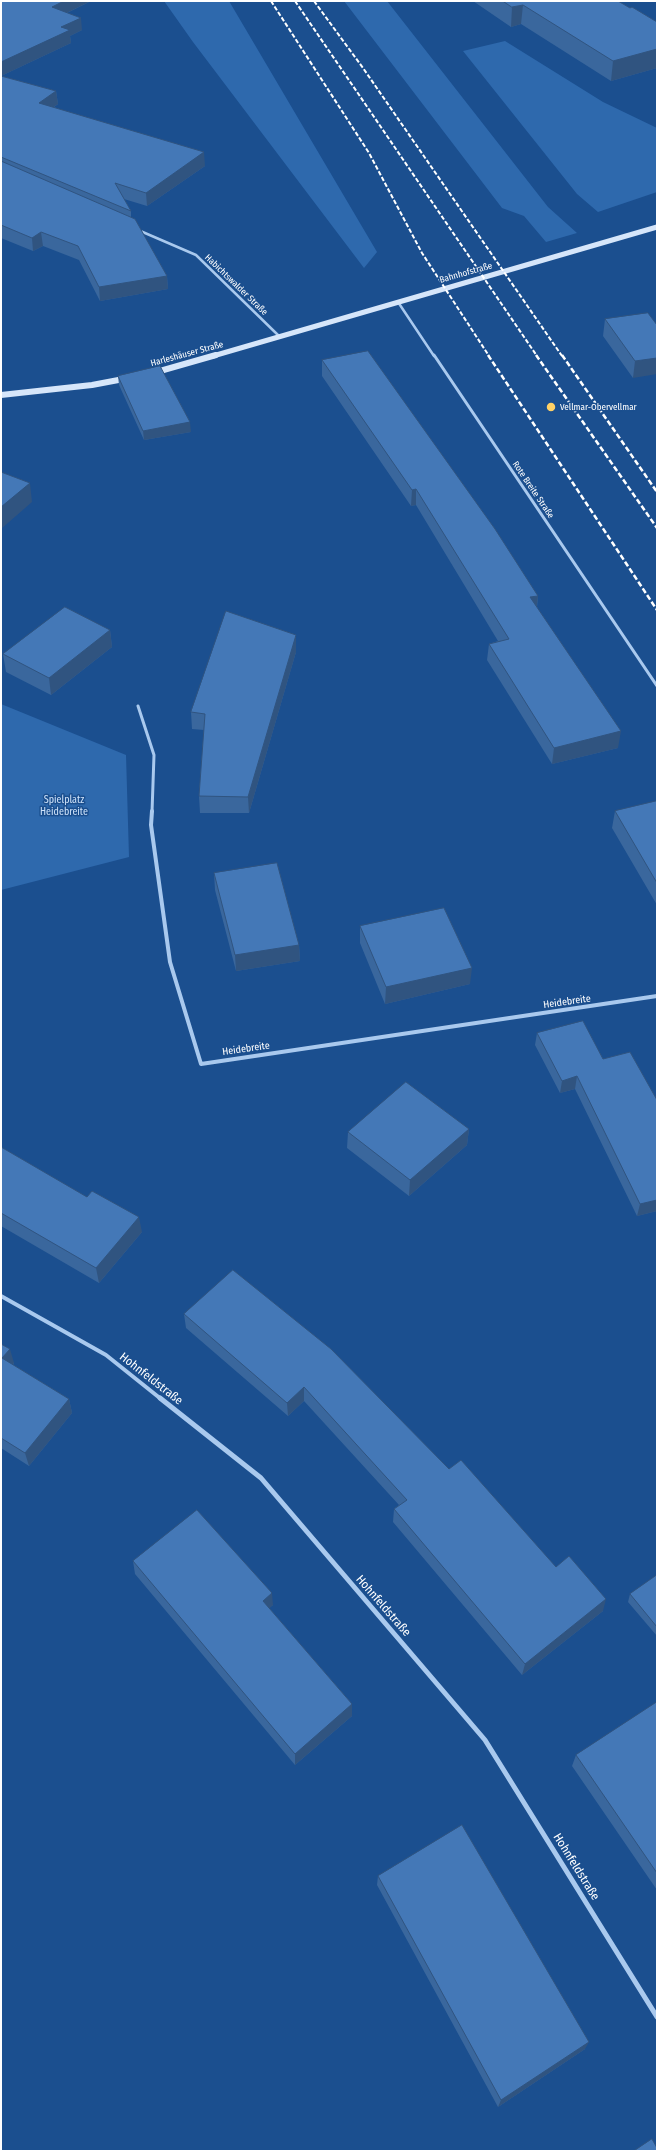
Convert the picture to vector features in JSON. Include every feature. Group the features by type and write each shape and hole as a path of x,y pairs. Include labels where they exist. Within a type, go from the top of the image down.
{"main road":[{"name":"Bahnhofstraße","path":"281,338 398,302 657,227"},
{"name":"Harleshäuser Straße","path":"146,374 281,338"},
{"path":"2,396 92,385 138,376"}],"street":[{"name":"Habichtswalder Straße","path":"131,227 196,255 281,338"},
{"name":"Rote Breite Straße","path":"398,302 657,686"},
{"name":"Heidebreite","path":"138,706 154,755 151,825 170,962 201,1064 657,996"},
{"name":"Hohnfeldstraße","path":"1,1296 106,1356 261,1478 485,1740 657,2017"}],"green space":[{"path":"164,1 229,1 377,252 364,268 193,42"},
{"path":"344,1 387,1 548,207 577,233 546,242 524,216 502,208"},
{"path":"505,41 603,102 657,128 657,192 598,212 577,194 463,51"},
{"name":"Spielplatz Heidebreite","path":"1,704 126,755 129,857 1,890"}],"building":[{"path":"1,1 64,1 52,7 81,18 61,27 70,30 1,62"},
{"path":"503,1 618,1 630,8 632,7 657,22 657,49 613,61 523,5 512,7"},
{"path":"1,76 56,91 39,103 204,152 146,193 115,183 131,211 1,157"},
{"path":"1,161 135,219 167,276 99,287 78,246 41,232 32,238 1,225"},
{"path":"648,313 657,325 657,358 635,361 605,319"},
{"path":"368,351 495,529 538,596 530,597 621,731 554,748 489,644 509,639 416,489 412,490 322,360"},
{"path":"160,366 190,422 143,431 118,376"},
{"path":"1,472 30,483 1,507"},
{"path":"65,607 110,630 49,678 3,654"},
{"path":"226,611 296,635 248,797 199,796 205,714 191,712"},
{"path":"657,801 657,883 615,811"},
{"path":"277,863 299,945 235,955 214,873"},
{"path":"444,908 472,968 386,987 360,926"},
{"path":"583,1021 603,1059 630,1052 657,1100 657,1200 640,1204 577,1076 562,1081 537,1033"},
{"path":"406,1082 469,1129 410,1180 348,1132"},
{"path":"1,1147 87,1197 92,1191 139,1217 96,1268 1,1213"},
{"path":"233,1270 331,1349 449,1469 461,1460 556,1567 569,1556 606,1599 525,1664 394,1509 407,1500 304,1387 287,1403 184,1314"},
{"path":"1,1344 10,1349 2,1358 69,1399 25,1453 1,1438"},
{"path":"197,1510 272,1593 263,1601 352,1704 295,1754 133,1561"},
{"path":"657,1575 657,1627 630,1594"},
{"path":"657,1702 657,1873 576,1755"},
{"path":"462,1825 589,2042 501,2100 378,1876"},
{"path":"652,2139 657,2151 634,2151"}],"railway":[{"path":"271,1 369,153 422,253 489,356"},
{"path":"295,1 537,356"},
{"path":"314,1 363,68 562,356"},
{"path":"488,355 657,610"},
{"path":"536,355 657,528"},
{"path":"562,355 657,492"}],"place":[{"name":"Vellmar-Obervellmar","path":"551,407"}]}
